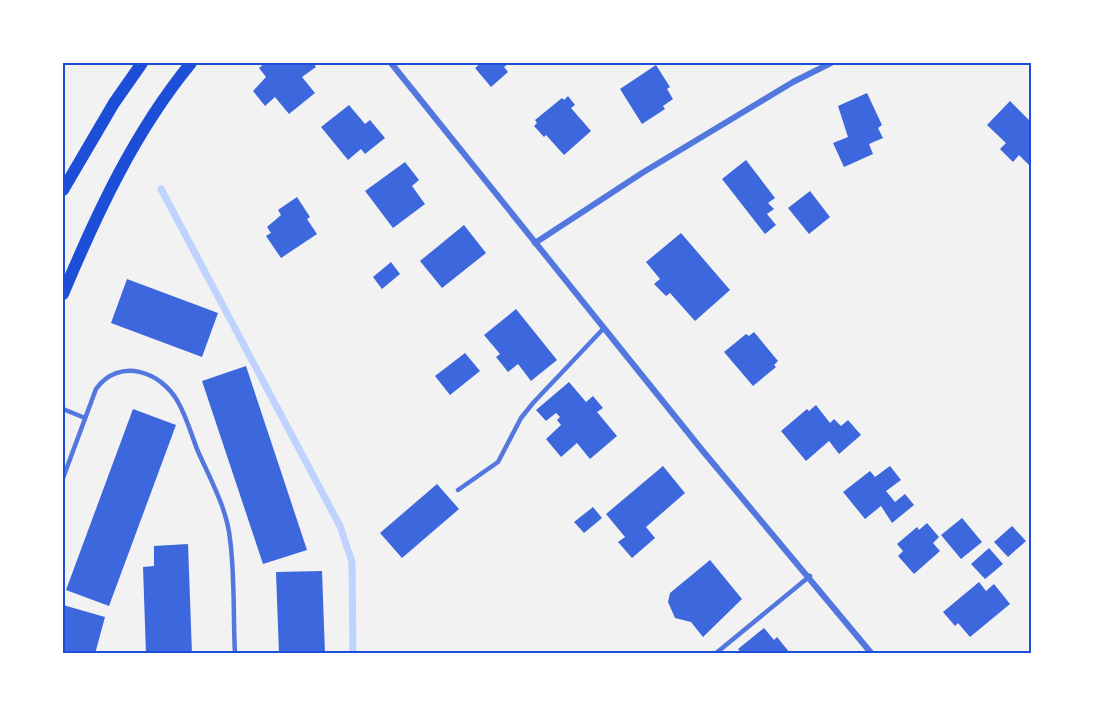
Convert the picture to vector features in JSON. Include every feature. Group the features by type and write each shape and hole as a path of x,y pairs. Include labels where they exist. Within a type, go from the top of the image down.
{"main road":[{"path":"63,190 114,103 142,63"},
{"path":"63,294 85,241 138,140 160,104 191,63"}],"street":[{"path":"391,63 702,450 810,576 872,654"},
{"path":"535,243 662,161 793,82 831,63"}],"lane":[{"path":"458,490 498,462 521,418 604,328"},
{"path":"63,478 96,389 104,378 116,371 130,370 149,376 164,385 178,401 225,516 230,538 235,654"},
{"path":"63,409 85,418"},
{"path":"715,654 810,576"}],"building":[{"path":"265,63 313,63 316,67 302,77 315,93 289,114 275,97 265,106 253,91 266,77 259,68"},
{"path":"481,63 509,63 504,67 508,72 491,87 475,68"},
{"path":"656,65 670,87 667,89 673,99 663,106 665,109 642,124 620,89"},
{"path":"867,93 882,125 878,128 883,138 869,144 873,154 844,167 833,143 848,137 838,106"},
{"path":"568,96 575,105 571,108 591,131 564,155 546,135 544,137 534,126 537,123 535,120 562,98 564,100"},
{"path":"1010,101 1031,122 1031,167 1019,155 1013,162 1000,149 1006,143 987,125"},
{"path":"349,105 365,124 370,120 385,138 365,154 361,149 348,160 321,127"},
{"path":"746,160 775,198 768,203 774,209 767,214 776,225 765,234 722,179"},
{"path":"405,162 419,180 412,186 425,204 393,228 365,191"},
{"path":"810,191 830,217 809,234 788,208"},
{"path":"297,197 310,217 307,219 317,234 281,258 266,236 271,233 267,227 281,215 278,210"},
{"path":"464,225 486,253 442,288 420,261"},
{"path":"681,233 730,290 695,321 670,293 666,296 654,284 660,279 646,262"},
{"path":"391,262 400,274 382,289 373,277"},
{"path":"127,279 218,313 202,357 111,323"},
{"path":"516,309 557,360 531,381 518,364 508,372 496,357 500,354 484,335"},
{"path":"754,332 778,361 774,365 776,367 753,386 724,352 746,334 749,336"},
{"path":"465,353 480,371 450,395 435,376"},
{"path":"246,366 307,550 263,564 202,381"},
{"path":"569,382 586,402 593,396 603,408 597,412 617,436 590,459 577,443 561,457 546,439 561,425 557,420 560,417 556,413 546,421 536,410"},
{"path":"816,405 830,423 834,419 841,426 848,420 861,435 839,454 829,441 806,461 781,431 807,409 809,411"},
{"path":"133,409 176,425 109,606 66,590"},
{"path":"663,466 685,493 646,527 655,538 632,558 618,542 625,537 606,514"},
{"path":"890,466 901,480 886,491 895,502 905,494 914,505 892,523 881,506 865,519 843,492 870,471 875,477"},
{"path":"437,484 459,509 402,558 380,533"},
{"path":"593,507 602,518 584,533 574,522"},
{"path":"962,518 982,542 961,559 941,535"},
{"path":"927,523 939,537 933,543 940,551 914,574 898,556 903,551 897,544 917,527 919,530"},
{"path":"1012,526 1026,541 1008,557 994,542"},
{"path":"188,544 192,654 146,654 143,567 154,566 154,546"},
{"path":"989,548 1003,564 985,579 971,564"},
{"path":"710,560 742,599 703,637 691,622 675,618 668,602 670,593"},
{"path":"322,571 325,654 279,654 276,572"},
{"path":"979,582 986,591 994,584 1010,604 970,637 958,623 955,626 943,612"},
{"path":"63,605 105,617 95,654 63,654"},
{"path":"764,628 774,640 777,637 790,653 742,654 738,649"}],"waterway":[{"path":"161,189 340,526 352,562 353,654"}]}
